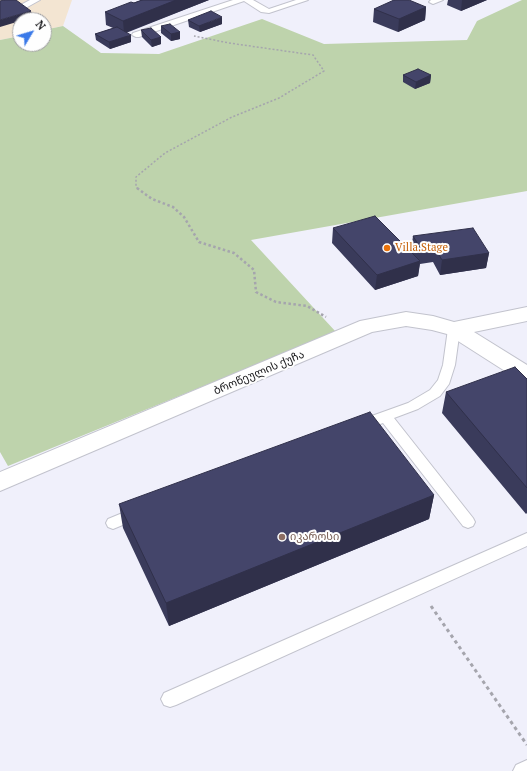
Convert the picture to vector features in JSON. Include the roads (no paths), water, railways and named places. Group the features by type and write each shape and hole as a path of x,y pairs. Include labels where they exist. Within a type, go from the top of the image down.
{"street":[{"name":"ბროწეულის ქუჩა","path":"0,482 367,326 406,319 434,323 454,329 527,314"},
{"path":"454,329 527,375"}],"lane":[{"path":"19,8 36,0"},
{"path":"136,35 241,0"},
{"path":"247,0 264,10 269,11 304,0"},
{"path":"348,430 413,406 435,393 444,381 449,365 454,329"},
{"path":"385,416 468,522"},
{"path":"113,523 150,508"},
{"path":"170,699 527,540"},
{"path":"522,771 527,769"}],"place":[{"name":"Villa.Stage","path":"387,248"},
{"name":"იკაროსი","path":"282,537"}]}
